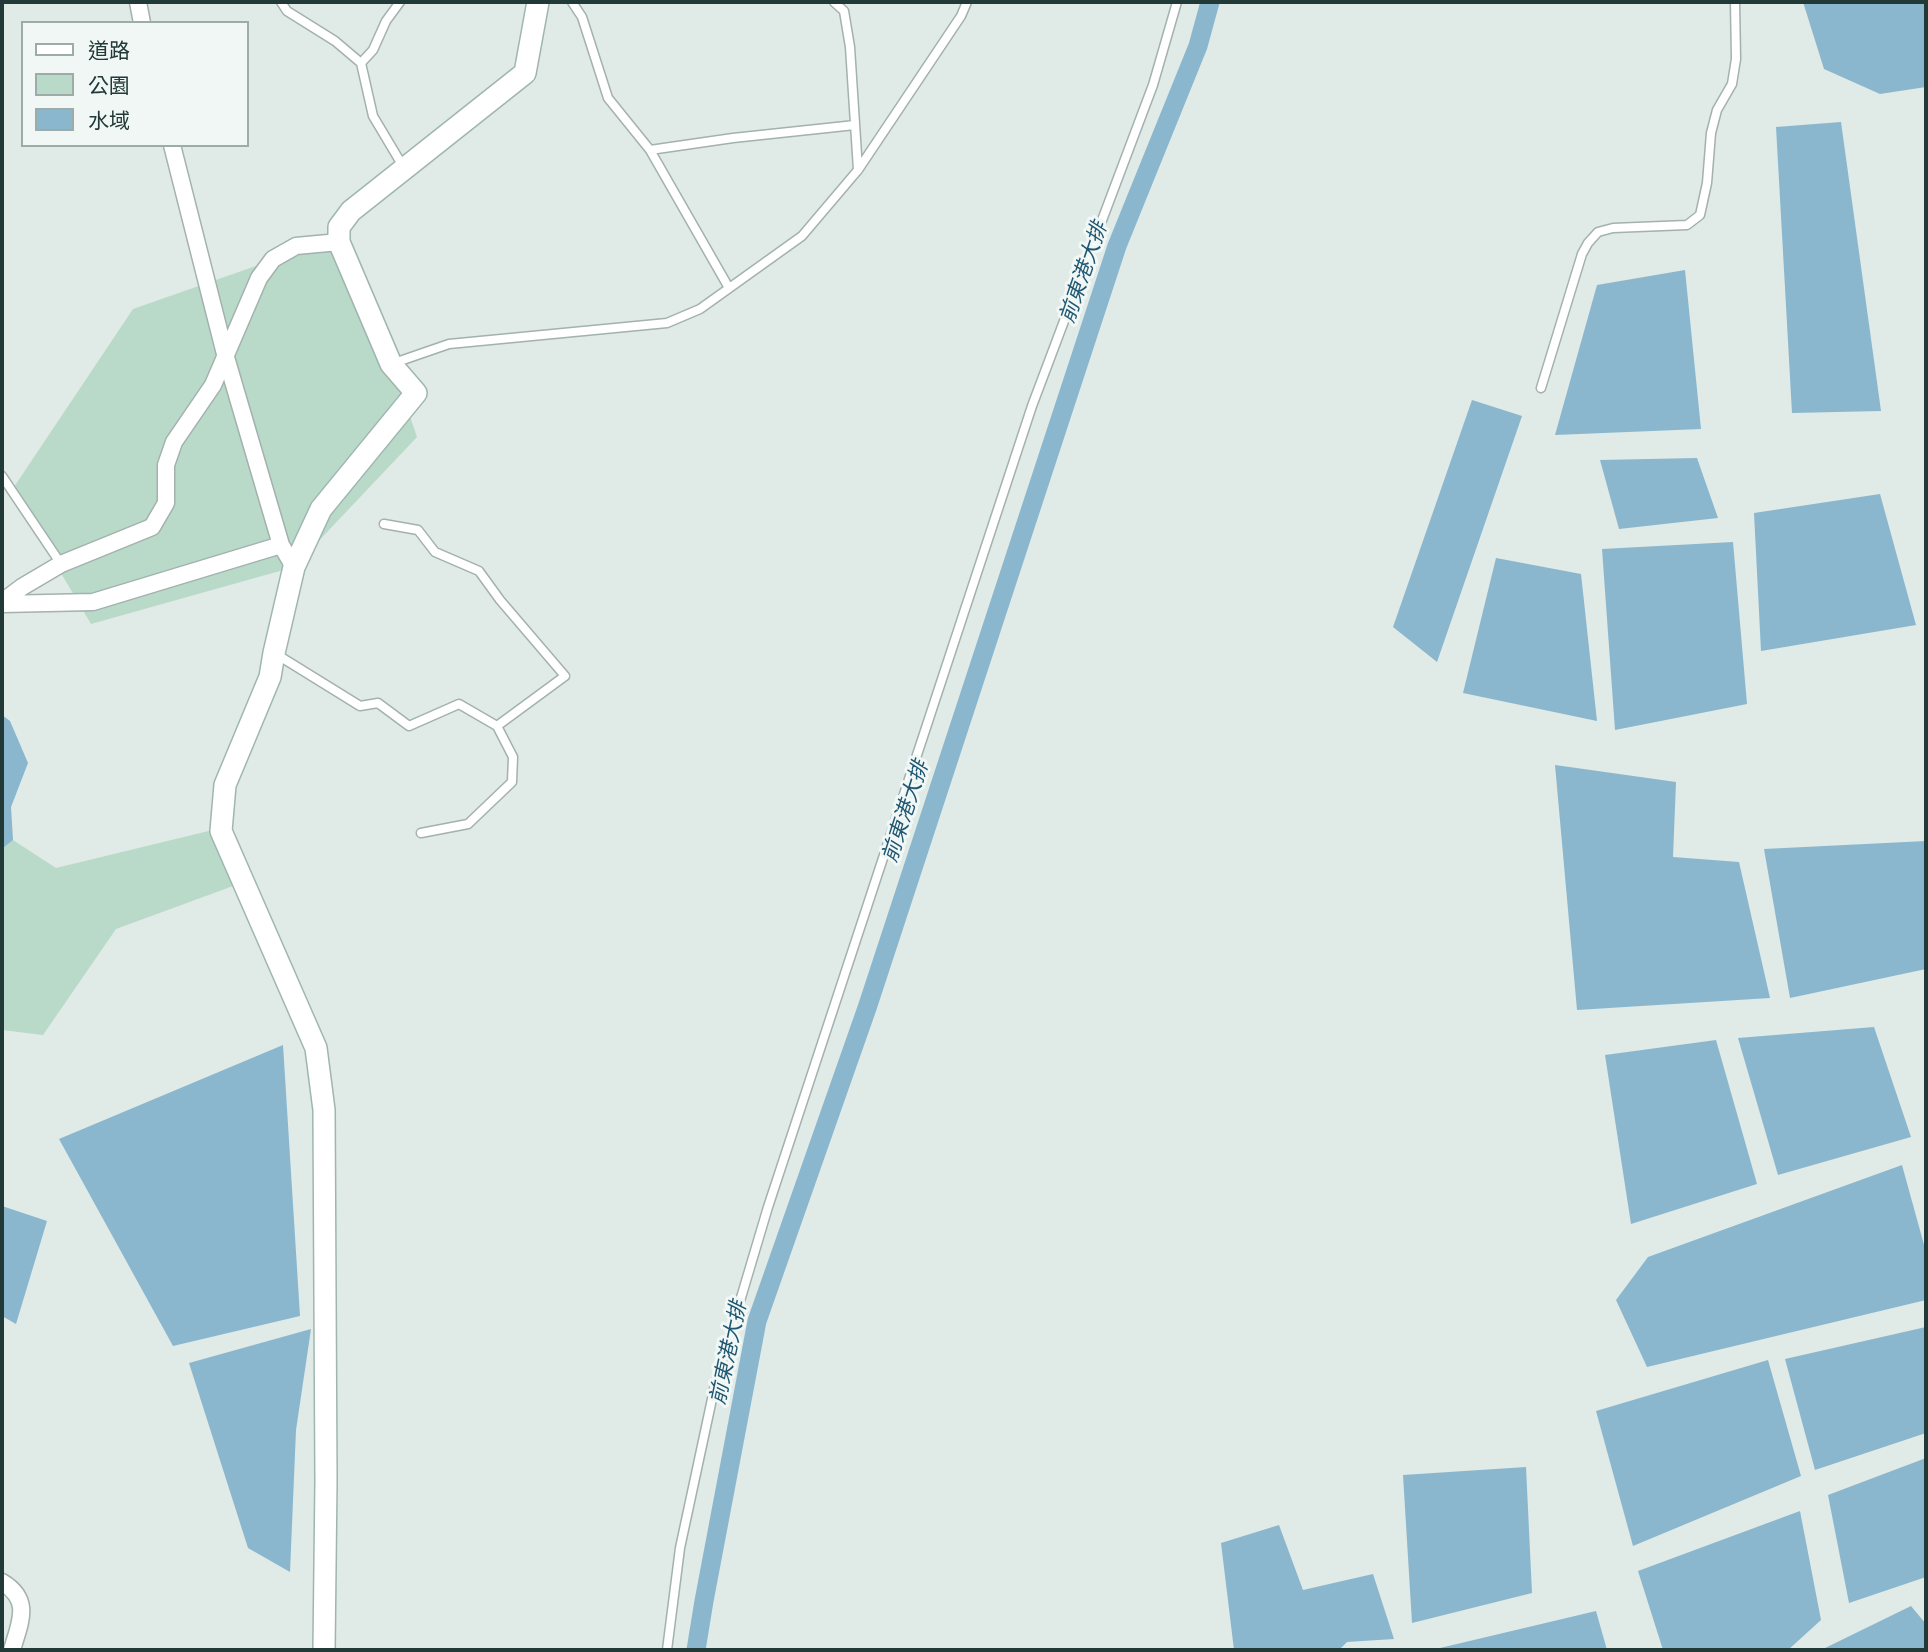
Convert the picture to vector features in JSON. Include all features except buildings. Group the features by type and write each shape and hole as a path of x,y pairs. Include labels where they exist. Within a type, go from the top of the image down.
{"main road":[{"path":"324,1650 324,1110 316,1048 221,831 225,785 270,677 294,567 321,509 416,393 391,364 339,242 339,227 351,211 525,73 538,2"}],"street":[{"path":"138,2 142,21"},
{"path":"173,147 225,354 281,545 294,567"},
{"path":"2,603 22,587 61,564 152,527 166,503 166,465 174,442 213,385 259,278 273,259 296,246 339,242"},
{"path":"2,603 93,602 281,545"},
{"path":"2,1582 12,1588 20,1601 22,1615 12,1650"}],"lane":[{"path":"281,2 287,11 335,41 361,63 373,116 404,168"},
{"path":"361,63 373,50 386,21 400,2"},
{"path":"572,2 582,17 608,98 650,150 729,288"},
{"path":"834,2 844,12 850,47 858,170"},
{"path":"391,364 449,344 667,323 700,309 802,236 858,170 961,16 967,2"},
{"path":"667,1650 680,1548 715,1385 768,1207 1032,406 1153,85 1177,2"},
{"path":"1541,388 1582,254 1598,232 1613,228 1688,225 1700,215 1707,183 1711,134 1717,110 1732,84 1737,59 1735,2"},
{"path":"650,150 855,125"},
{"path":"2,476 61,564"},
{"path":"384,524 418,530 435,552 479,570 500,600 565,676 497,726"},
{"path":"274,653 360,706 378,703 409,726 459,704 497,726 513,757 512,782 468,824 421,834"}],"green space":[{"path":"333,239 405,402 417,437 294,567 91,624 12,490 133,309"},
{"path":"221,828 233,886 116,929 43,1035 2,1030 2,849 13,840 56,868"}],"water":[{"path":"1803,2 1926,2 1926,87 1880,94 1824,69"},
{"path":"1841,122 1881,411 1792,413 1776,127"},
{"path":"1685,270 1701,429 1555,435 1597,285"},
{"path":"1472,400 1522,416 1437,662 1393,627"},
{"path":"1697,458 1718,518 1619,529 1600,460"},
{"path":"1880,494 1916,625 1761,651 1754,513"},
{"path":"1733,542 1747,704 1615,730 1602,549"},
{"path":"1496,558 1581,574 1597,721 1463,693"},
{"path":"2,715 10,721 28,763 11,807 13,840 2,849"},
{"path":"1555,765 1676,782 1673,857 1739,862 1770,998 1577,1010"},
{"path":"1926,841 1926,969 1790,998 1764,849"},
{"path":"1874,1027 1911,1137 1778,1175 1738,1038"},
{"path":"1716,1040 1757,1184 1631,1224 1605,1055"},
{"path":"283,1045 300,1316 173,1346 59,1139"},
{"path":"1902,1165 1926,1252 1926,1300 1647,1367 1616,1300 1648,1257"},
{"path":"2,1206 47,1221 16,1324 2,1316"},
{"path":"1926,1327 1926,1433 1815,1470 1785,1359"},
{"path":"311,1329 296,1430 290,1572 248,1548 189,1363"},
{"path":"1768,1360 1801,1476 1633,1546 1596,1411"},
{"path":"1926,1458 1926,1577 1849,1603 1828,1495"},
{"path":"1526,1467 1532,1593 1412,1623 1403,1475"},
{"path":"1800,1511 1821,1620 1788,1650 1663,1650 1638,1571"},
{"path":"1279,1525 1303,1590 1373,1574 1394,1639 1347,1642 1339,1650 1234,1650 1221,1543"},
{"path":"1911,1606 1926,1624 1926,1650 1821,1650"},
{"path":"1596,1611 1607,1650 1440,1650 1440,1648"}],"waterway":[{"name":"前東港大排","path":"696,1650 757,1321 867,1008 1117,246 1198,46 1210,2"}]}
